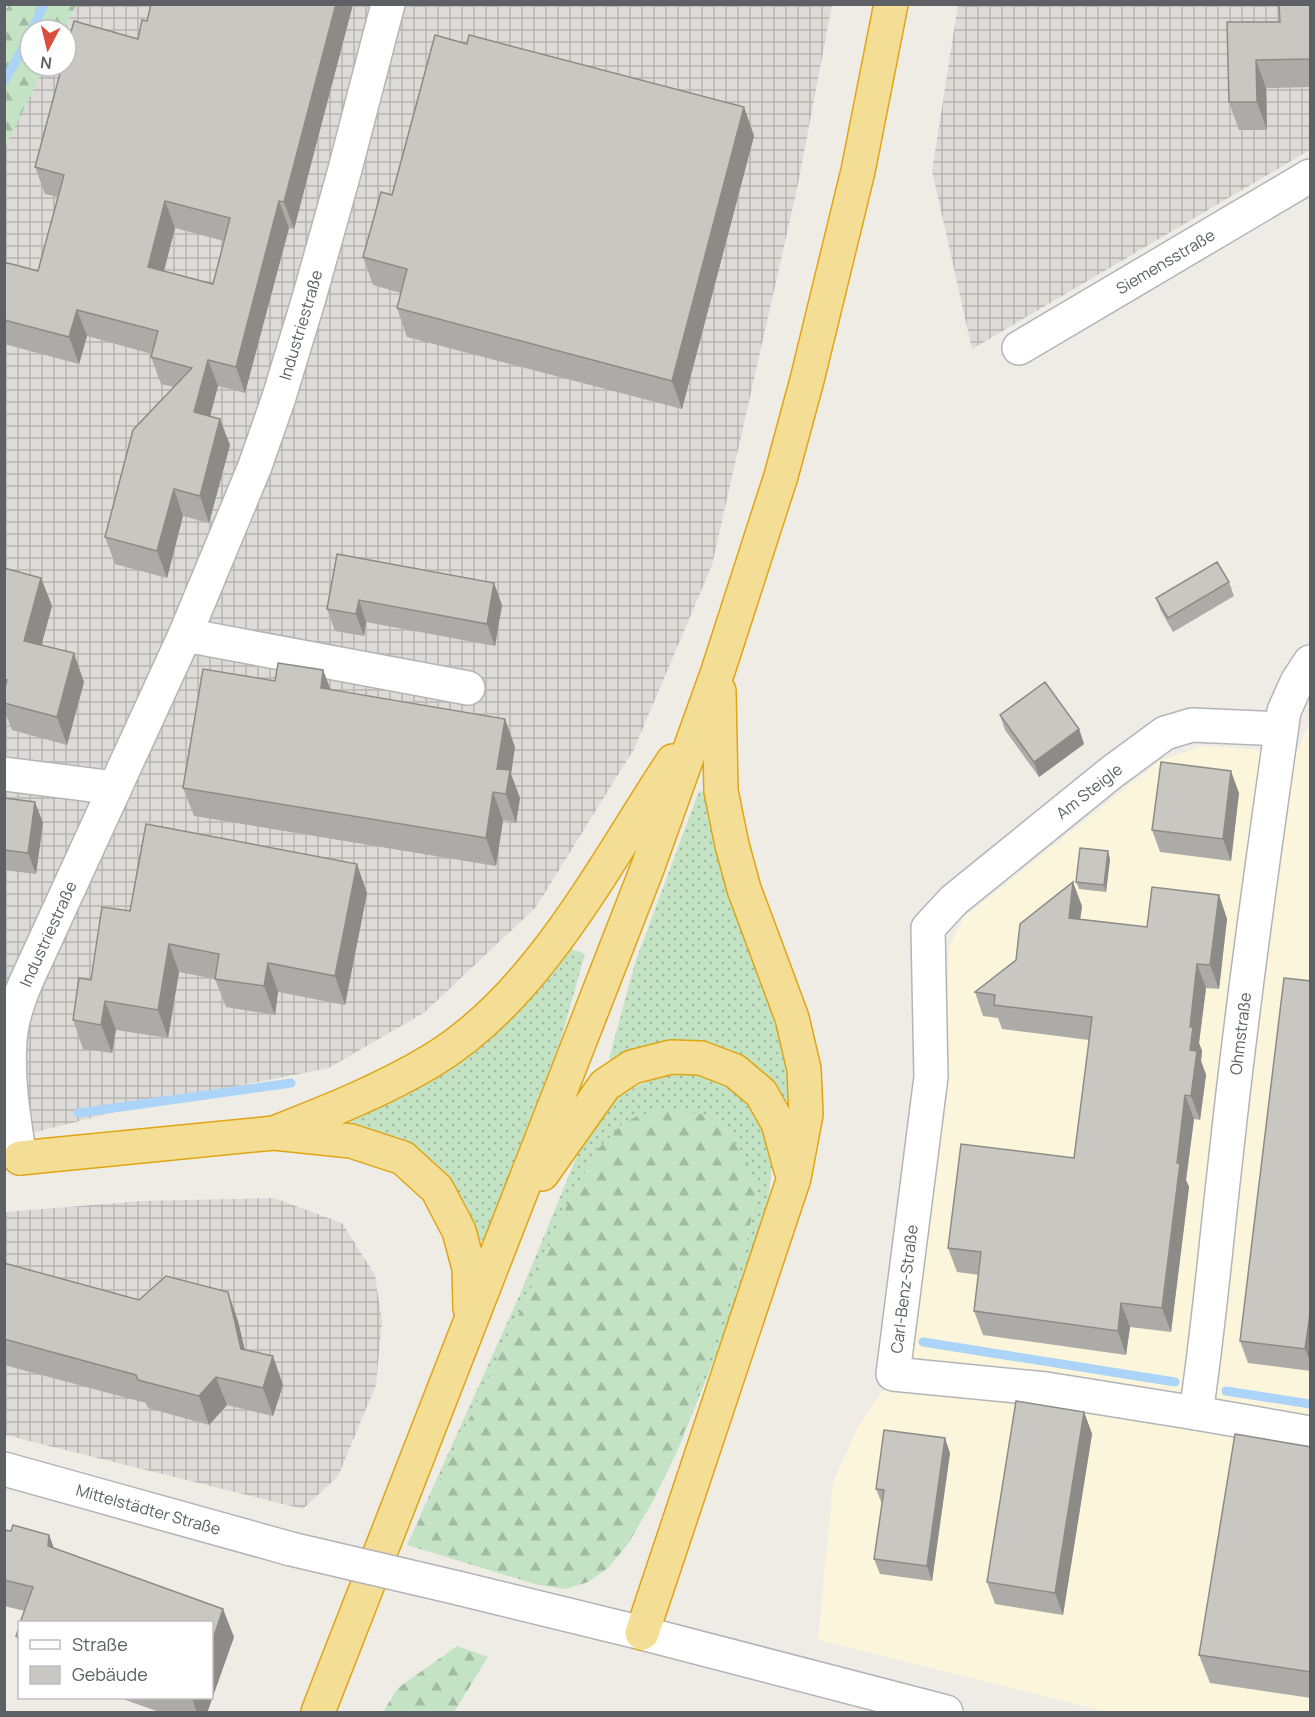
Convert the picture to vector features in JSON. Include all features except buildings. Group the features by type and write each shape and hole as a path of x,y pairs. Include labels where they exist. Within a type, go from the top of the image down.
{"highway":[{"path":"318,1713 643,880 718,671 781,476 807,380 858,171 891,4"},
{"path":"642,1633 794,1178 806,1114 804,1070 792,1018 744,889 721,791 718,671"},
{"path":"274,1133 382,1087 433,1060 475,1028 512,994 546,954 702,717"},
{"path":"510,1220 605,1085 633,1067 670,1057 701,1058 735,1071 761,1093 778,1123 794,1178"},
{"path":"12,1160 274,1133 351,1141 403,1158 437,1190 459,1231 469,1268 471,1296 468,1328"}],"street":[{"name":"Industriestraße","path":"12,1160 13,1111 10,1041 15,1011 26,982 185,635 235,517 279,397 344,173 388,4"},
{"name":"Siemensstraße","path":"1019,348 1311,176"},
{"path":"185,635 468,688"},
{"name":"Ohmstraße","path":"1196,1413 1205,1354 1249,966 1281,729 1284,711 1297,682 1311,662"},
{"name":"Am Steigle","path":"928,928 954,900 971,886 1112,772 1165,733 1192,725 1281,729"},
{"path":"4,774 115,788"},
{"name":"Carl-Benz-Straße","path":"928,928 931,1077 893,1374 1046,1389 1311,1433"},
{"name":"Mittelstädter Straße","path":"4,1469 291,1549 642,1633 946,1713"}],"shaded area":[{"path":"76,5 832,5 797,189 712,565 634,749 536,907 425,1012 329,1068 142,1105 5,1140 4,147 39,78 78,78 78,18 69,18"},
{"path":"958,5 1310,5 1310,150 972,349 932,171"},
{"path":"1310,721 1310,1712 1107,1712 818,1640 833,1482 859,1425 912,1349 946,1040 949,947 964,917 1161,760 1203,746 1297,752"},
{"path":"274,1198 342,1223 375,1275 382,1322 376,1385 338,1476 303,1509 5,1435 5,1212 142,1201"}],"green space":[{"path":"9,5 76,5 69,18 18,18 18,78 39,78 5,147 4,12"},
{"path":"699,791 706,793 778,1021 793,1097 788,1101 783,1099 762,1074 612,1062 609,1059 635,963"},
{"path":"571,949 585,954 561,1039 486,1234 482,1241 476,1241 457,1193 437,1167 410,1146 377,1132 349,1125 350,1119 510,1018 532,996"},
{"path":"683,1073 707,1076 728,1085 755,1110 765,1129 772,1164 767,1216 679,1447 745,1247 757,1195 747,1159 719,1122 599,1148 567,1205 536,1278 407,1545 521,1292 579,1151 597,1119 619,1097 639,1085 661,1076"},
{"path":"659,1111 685,1111 705,1115 719,1122 747,1159 757,1195 745,1247 679,1447 653,1501 628,1544 607,1569 588,1582 566,1589 538,1585 407,1545 536,1278 567,1205 599,1148 621,1125 639,1115"},
{"path":"457,1646 488,1657 454,1712 383,1712 398,1688"}],"waterway":[{"path":"38,18 44,4"},
{"path":"4,82 18,57"},
{"path":"78,1113 291,1083"},
{"path":"923,1342 1175,1382"},
{"path":"1226,1391 1310,1404"}]}
